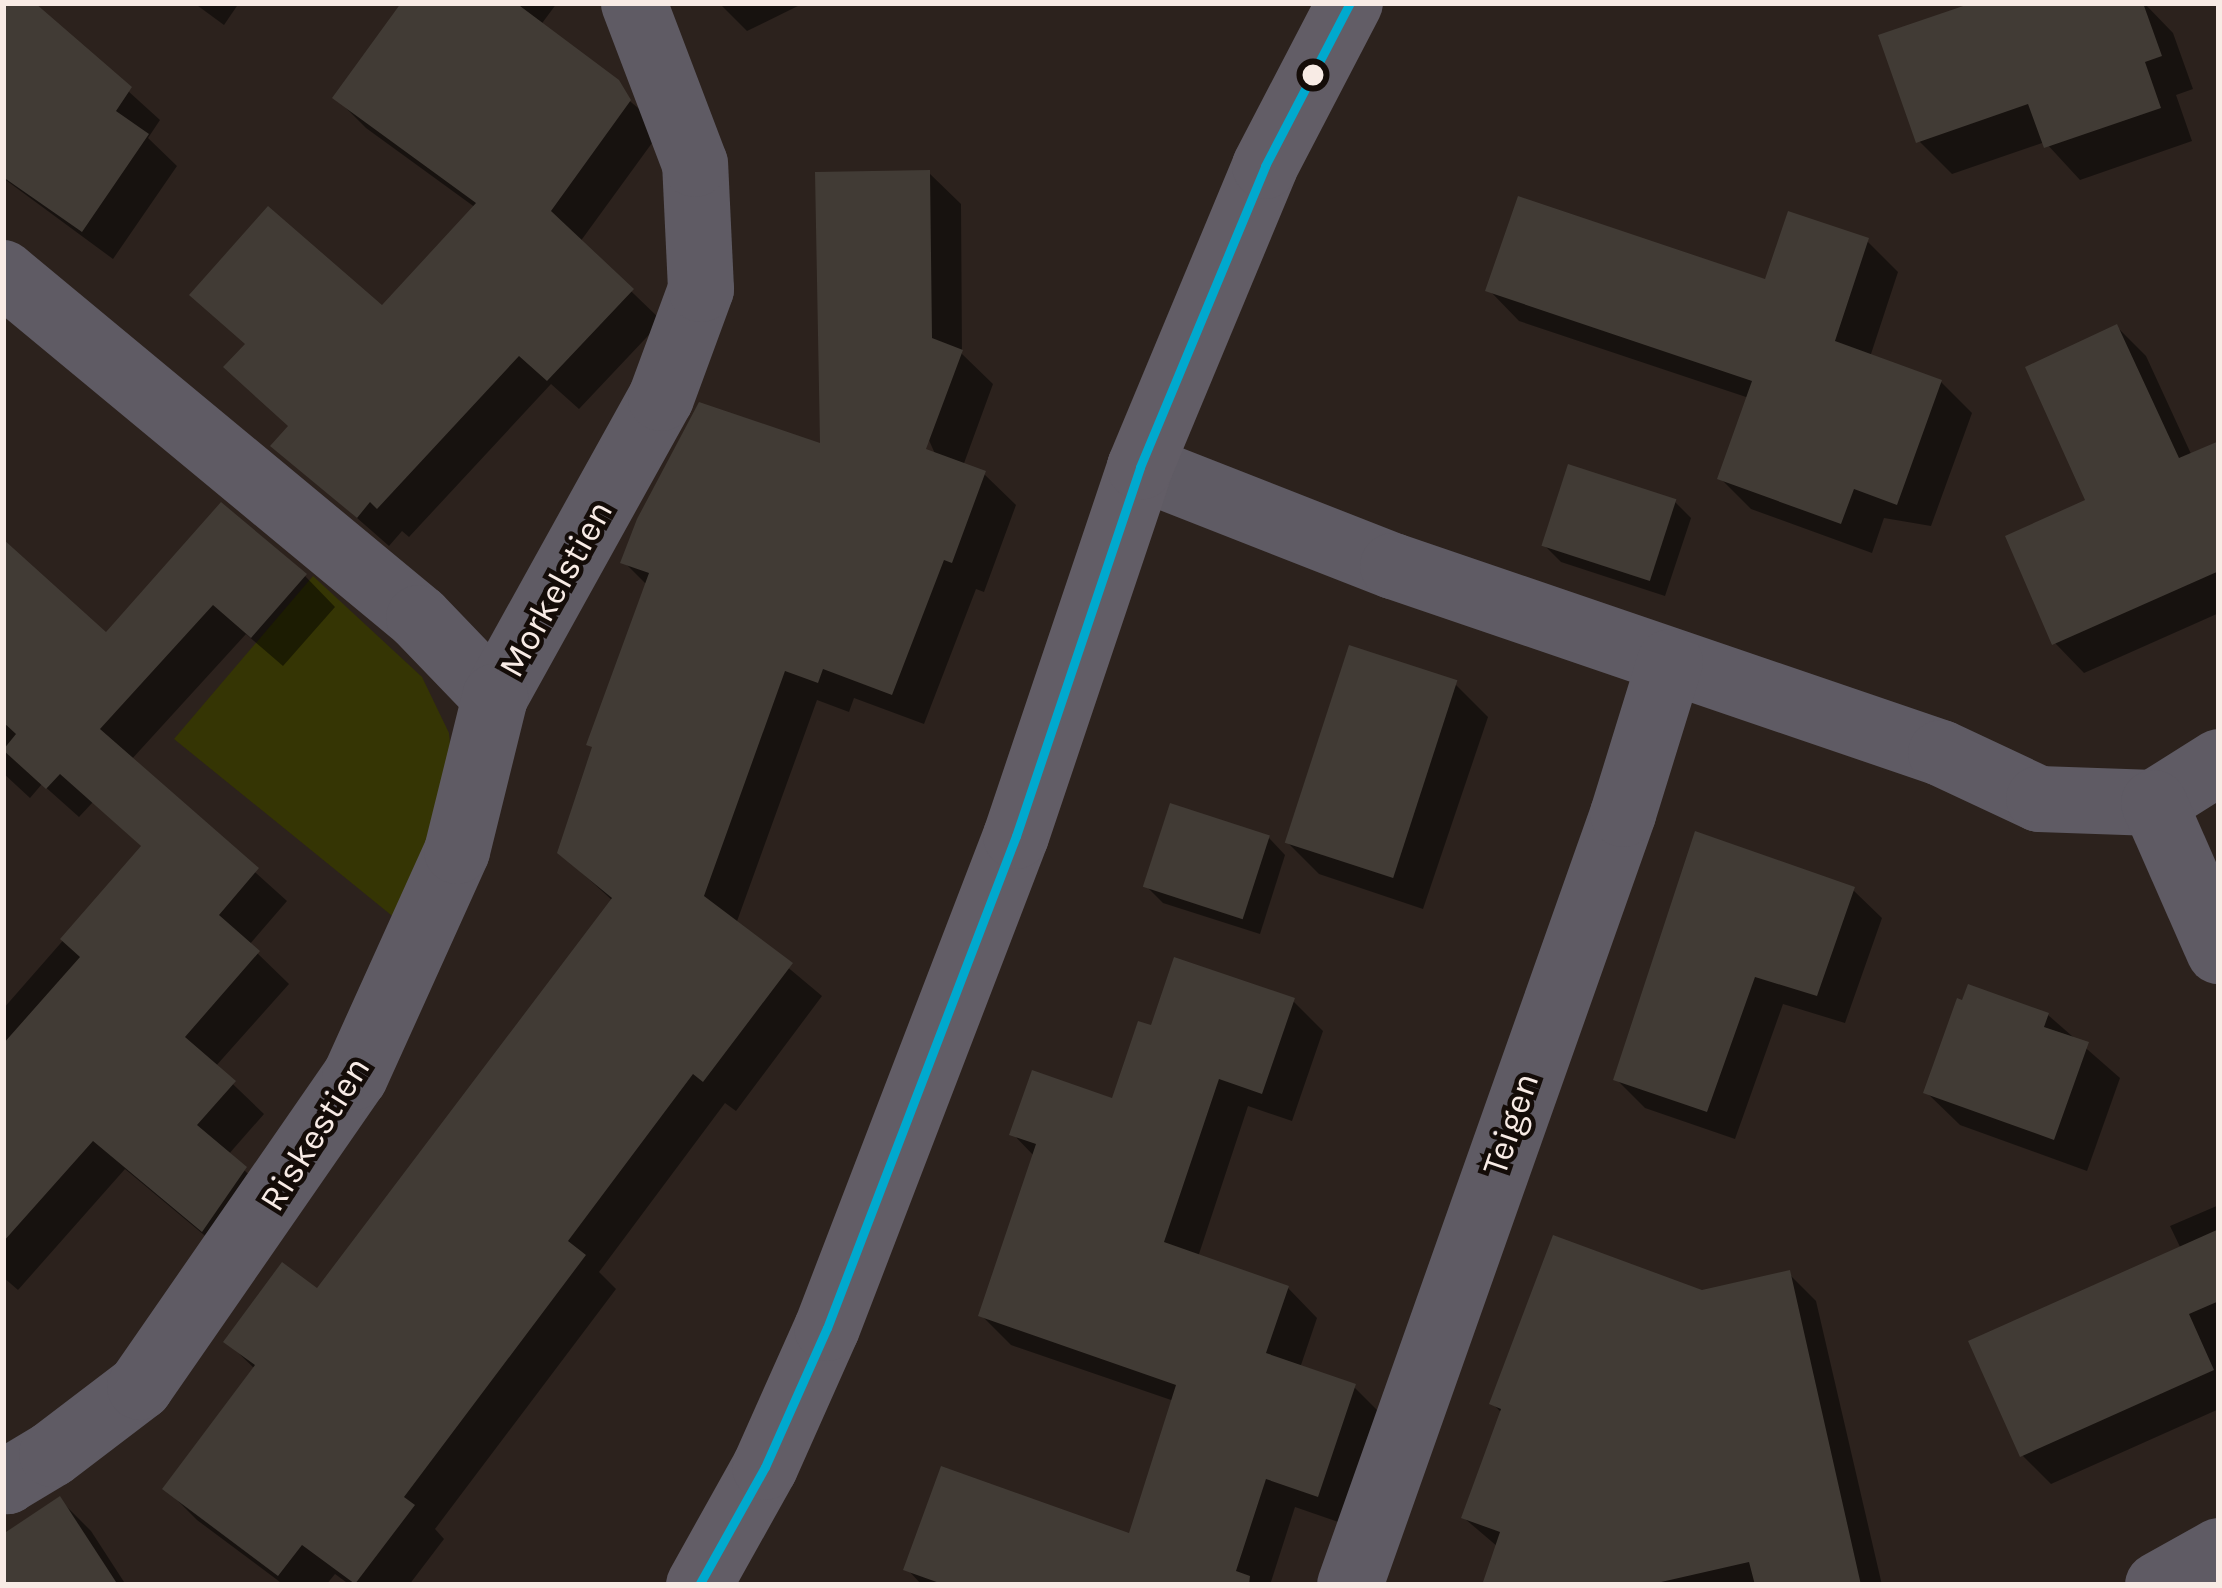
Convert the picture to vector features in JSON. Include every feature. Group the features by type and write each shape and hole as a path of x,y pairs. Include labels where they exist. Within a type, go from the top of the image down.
{"main road":[{"path":"699,1585 764,1467 895,1162 1016,836 1140,467 1265,166 1350,3"}],"street":[{"name":"Morkelstien","path":"3,273 419,618 495,698 661,398 700,289 695,164 634,3"},
{"path":"1140,467 1393,566 1941,753 2038,799 2154,802 2219,762"},
{"name":"Teigen","path":"1350,1585 1622,814 1670,662"},
{"name":"Riskestien","path":"4,1481 140,1387 355,1077 457,851 495,698"},
{"path":"2154,802 2219,951"},
{"path":"2158,1585 2219,1551"}],"shaded area":[{"path":"313,576 422,677 449,733 453,777 396,919 174,739"}],"building":[{"path":"3,3 35,3 132,87 116,111 149,134 82,232 3,177"},
{"path":"401,3 516,3 619,80 631,100 551,211 634,289 547,381 519,356 377,509 370,502 357,518 270,446 288,426 223,367 245,344 189,295 268,206 382,305 476,203 332,98"},
{"path":"1972,3 2143,3 2162,56 2145,62 2161,108 2044,148 2028,104 1916,143 1878,35"},
{"path":"930,170 932,338 963,350 926,449 986,471 952,563 944,560 892,695 823,669 818,683 785,671 704,896 793,963 703,1082 693,1074 568,1241 586,1255 404,1497 415,1505 355,1584 302,1545 278,1576 162,1489 255,1365 223,1342 282,1262 317,1288 612,898 557,853 592,747 586,745 649,573 620,563 637,519 699,402 820,443 815,172"},
{"path":"1518,196 1765,279 1788,211 1869,238 1835,341 1942,380 1897,505 1854,489 1841,524 1717,479 1752,381 1485,291"},
{"path":"2117,324 2179,458 2219,441 2219,571 2052,645 2005,536 2085,500 2025,367"},
{"path":"1568,464 1676,499 1650,581 1541,546"},
{"path":"221,502 307,574 251,638 213,605 100,729 259,868 219,915 260,951 185,1037 236,1081 197,1125 247,1167 202,1232 93,1141 3,1242 3,1044 80,957 60,939 141,846 60,774 46,789 3,750 16,734 3,722 3,539 106,632"},
{"path":"1349,645 1457,680 1393,878 1285,843"},
{"path":"1170,803 1270,835 1243,919 1143,887"},
{"path":"1695,831 1855,887 1817,996 1755,977 1707,1112 1613,1080"},
{"path":"1174,957 1295,998 1262,1094 1219,1079 1164,1242 1289,1286 1266,1353 1356,1384 1318,1497 1266,1479 1236,1571 1250,1576 1249,1585 945,1585 903,1570 941,1466 1129,1533 1176,1385 978,1316 1036,1144 1009,1135 1032,1070 1112,1098 1138,1021 1151,1025"},
{"path":"1968,984 2049,1013 2044,1027 2089,1042 2054,1140 1923,1093 1957,998 1962,1000"},
{"path":"2219,1229 2219,1301 2189,1314 2214,1370 2020,1457 1968,1341"},
{"path":"1553,1235 1702,1290 1790,1270 1861,1585 1755,1585 1749,1562 1648,1585 1482,1585 1500,1532 1461,1518 1501,1409 1489,1404"},
{"path":"60,1496 118,1585 3,1585 3,1534"}],"transit line":[{"path":"699,1585 765,1467 827,1328 1016,836 1140,467 1265,166 1350,3"}]}
